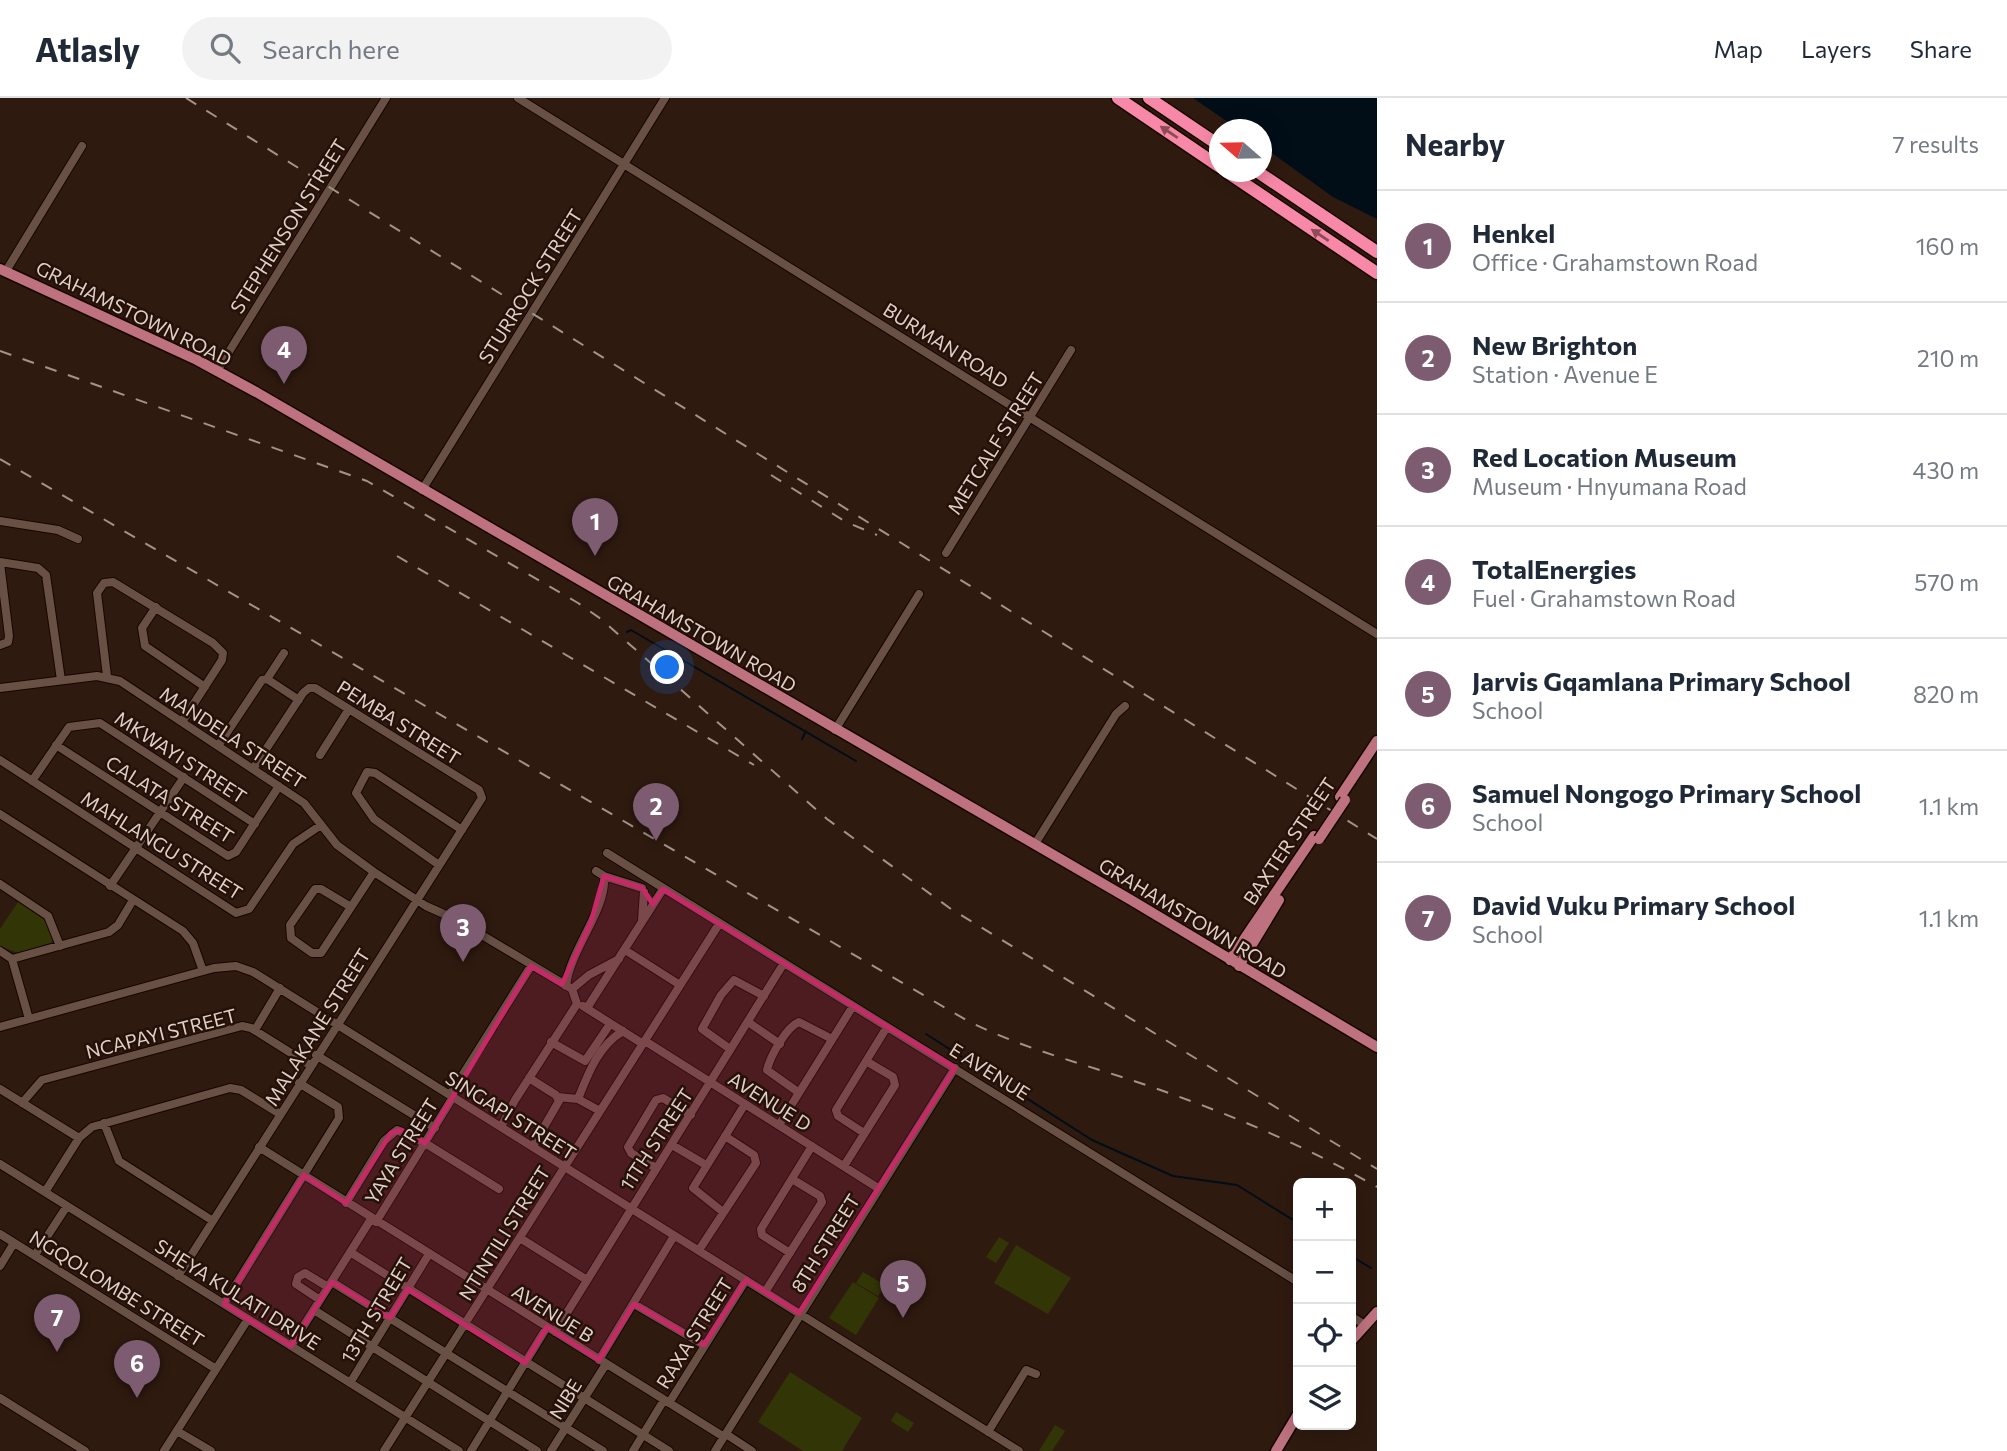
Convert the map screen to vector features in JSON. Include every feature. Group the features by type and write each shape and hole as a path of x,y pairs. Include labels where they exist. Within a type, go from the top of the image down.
{"highway":[{"path":"1118,98 1209,160"},
{"path":"1149,98 1209,139"},
{"path":"1272,181 1377,252"},
{"path":"1242,182 1377,273"}],"main road":[{"name":"GRAHAMSTOWN ROAD","path":"3,270 217,371 1035,844 1377,1047"},
{"name":"BAXTER STREET","path":"1342,799 1377,741"},
{"name":"BAXTER STREET","path":"1234,963 1316,837 1377,752"},
{"path":"1356,1336 1377,1312"},
{"path":"1276,1451 1293,1422"}],"street":[{"name":"STEPHENSON STREET","path":"217,371 386,98"},
{"name":"BURMAN ROAD","path":"518,98 1377,632"},
{"name":"STURROCK STREET","path":"422,490 664,98"},
{"path":"3,270 82,146"},
{"name":"METCALF STREET","path":"946,553 1071,351"},
{"path":"0,521 58,530 78,539"},
{"path":"0,645 8,642 9,636 0,563 38,568 46,575 61,680"},
{"path":"0,688 107,677 97,603 101,586 113,582 124,586 221,649 222,660 182,722"},
{"path":"835,730 919,593"},
{"path":"156,607 142,628 145,646 205,687"},
{"path":"218,746 262,680 267,679 284,653"},
{"name":"MANDELA STREET","path":"107,677 120,681 310,808 341,849 374,872 416,900 455,919 569,988"},
{"path":"253,769 299,700 267,679"},
{"name":"PEMBA STREET","path":"299,700 306,690 315,688 482,795"},
{"path":"1035,844 1116,714 1125,706"},
{"path":"320,755 349,709"},
{"name":"MKWAYI STREET","path":"33,781 69,727 100,723 256,824"},
{"name":"CALATA STREET","path":"56,745 228,856 236,852 279,786"},
{"name":"MAHLANGU STREET","path":"0,760 232,911 242,913 249,909 293,844 321,825"},
{"path":"439,865 370,816 356,793 361,780 371,771 462,830"},
{"path":"110,886 184,777"},
{"name":"MALAKANE STREET","path":"178,1276 482,795"},
{"path":"0,814 188,936 202,971"},
{"name":"E AVENUE","path":"607,853 1293,1279"},
{"path":"351,907 321,889 315,889 290,925 291,938 312,953 321,953 374,872"},
{"path":"501,1127 551,1042 577,1004 569,988 568,965 591,922 604,889 600,874 643,890 654,904"},
{"path":"639,874 643,890 642,923"},
{"path":"0,884 47,916 60,946"},
{"path":"587,1008 663,889"},
{"path":"12,959 109,932 118,925 133,900"},
{"name":"NTINTILI STREET","path":"384,1451 719,924"},
{"path":"625,950 680,985"},
{"path":"0,951 12,959 29,1019"},
{"path":"569,988 619,959"},
{"name":"11TH STREET","path":"471,1451 525,1363 587,1280 712,1083 784,963"},
{"name":"SINGAPI STREET","path":"0,1027 202,971 229,966 244,968 1019,1451"},
{"name":"YAYA STREET","path":"291,1346 350,1252 435,1128 531,967"},
{"path":"730,1049 702,1030 722,995 734,980 764,996"},
{"path":"255,1030 280,988"},
{"name":"AVENUE D","path":"577,1004 587,1008 608,1027 644,1042 878,1188"},
{"path":"779,1125 853,1006"},
{"path":"798,1092 766,1070 780,1044 794,1023 799,1022 832,1039"},
{"path":"748,1023 780,1044"},
{"name":"NCAPAYI STREET","path":"22,1103 36,1085 47,1079 242,1026 255,1030 310,1065"},
{"path":"551,1042 585,1061 608,1027"},
{"path":"608,1027 610,1040"},
{"path":"864,1133 835,1112 887,1027"},
{"path":"578,1099 590,1070 610,1040 623,1031"},
{"path":"316,1055 435,1128"},
{"path":"844,1166 895,1083 892,1077 866,1060"},
{"name":"8TH STREET","path":"715,1451 955,1068"},
{"path":"529,1078 557,1097 578,1099 600,1111"},
{"path":"223,1304 340,1112 336,1105 299,1083"},
{"path":"45,1192 79,1138 92,1127 104,1123 230,1088 241,1090 280,1114"},
{"path":"0,1089 79,1138"},
{"path":"533,1146 558,1106 557,1097"},
{"path":"656,1168 631,1153 628,1147 656,1100 663,1098 691,1115"},
{"path":"723,1212 693,1190 745,1104"},
{"path":"104,1123 119,1161 213,1221"},
{"path":"346,1203 391,1133 401,1130 499,1189"},
{"path":"699,1250 756,1161 754,1155 725,1136"},
{"path":"672,1145 706,1165"},
{"path":"790,1253 760,1231 812,1146"},
{"name":"AVENUE B","path":"259,1147 602,1362 752,1451"},
{"name":"SHEYA KULATI DRIVE","path":"0,1164 459,1451"},
{"path":"765,1292 822,1199 792,1179"},
{"path":"35,1255 67,1206"},
{"name":"NGQOLOMBE STREET","path":"0,1234 216,1369"},
{"name":"NIBE","path":"551,1451 585,1398 602,1362 674,1236"},
{"path":"520,1238 587,1280"},
{"path":"0,1266 14,1243"},
{"path":"350,1252 669,1451"},
{"name":"13TH STREET","path":"350,1382 429,1254"},
{"path":"320,1300 296,1284 298,1277 305,1273 330,1284 390,1318 603,1451"},
{"name":"RAXA STREET","path":"633,1451 746,1280"},
{"path":"634,1304 704,1345"},
{"path":"314,1310 537,1451"},
{"path":"164,1451 248,1319"},
{"path":"1356,1319 1365,1325"},
{"path":"988,1432 1026,1370 1036,1374"},
{"path":"0,1398 85,1451"},
{"path":"177,1431 211,1451"}],"highlighted area":[{"path":"604,876 642,888 653,904 663,889 955,1068 799,1313 746,1280 704,1345 634,1304 599,1360 547,1327 525,1363 408,1289 390,1318 332,1282 291,1346 224,1304 304,1175 346,1203 391,1133 401,1130 425,1143 531,966 562,984 591,922"}],"green space":[{"path":"18,902 45,919 53,939 51,943 18,953 0,946 0,929"},
{"path":"999,1237 1009,1243 996,1263 986,1257"},
{"path":"1016,1245 1071,1278 1048,1314 994,1283"},
{"path":"863,1272 885,1285 878,1296 856,1283"},
{"path":"853,1282 879,1298 856,1335 829,1318"},
{"path":"790,1372 862,1418 842,1451 803,1451 758,1422"},
{"path":"896,1412 914,1423 908,1432 891,1421"},
{"path":"1055,1425 1065,1431 1052,1451 1039,1451"}],"shaded area":[{"path":"1193,98 1377,98 1377,219 1333,197 1272,153 1272,119 1223,119"}],"waterway":[{"path":"627,632 631,630 856,761"},
{"path":"802,739 806,731"},
{"path":"926,1034 1092,1140 1173,1176 1237,1185 1293,1220"},
{"path":"1356,1259 1371,1268"}],"railway":[{"path":"186,98 1377,839"},
{"path":"0,351 367,481 578,603 601,619 827,819 951,909 1377,1169"},
{"path":"0,459 968,1021 1032,1048 1204,1106 1292,1143 1377,1187"},
{"path":"771,475 846,522 877,535"},
{"path":"397,556 754,765"}],"place":[{"name":"TotalEnergies","path":"284,384"},
{"name":"Henkel","path":"595,556"},
{"name":"New Brighton","path":"656,841"},
{"name":"Red Location Museum","path":"463,962"},
{"name":"Jarvis Gqamlana Primary School","path":"903,1318"},
{"name":"David Vuku Primary School","path":"57,1352"},
{"name":"Samuel Nongogo Primary School","path":"137,1398"}]}
